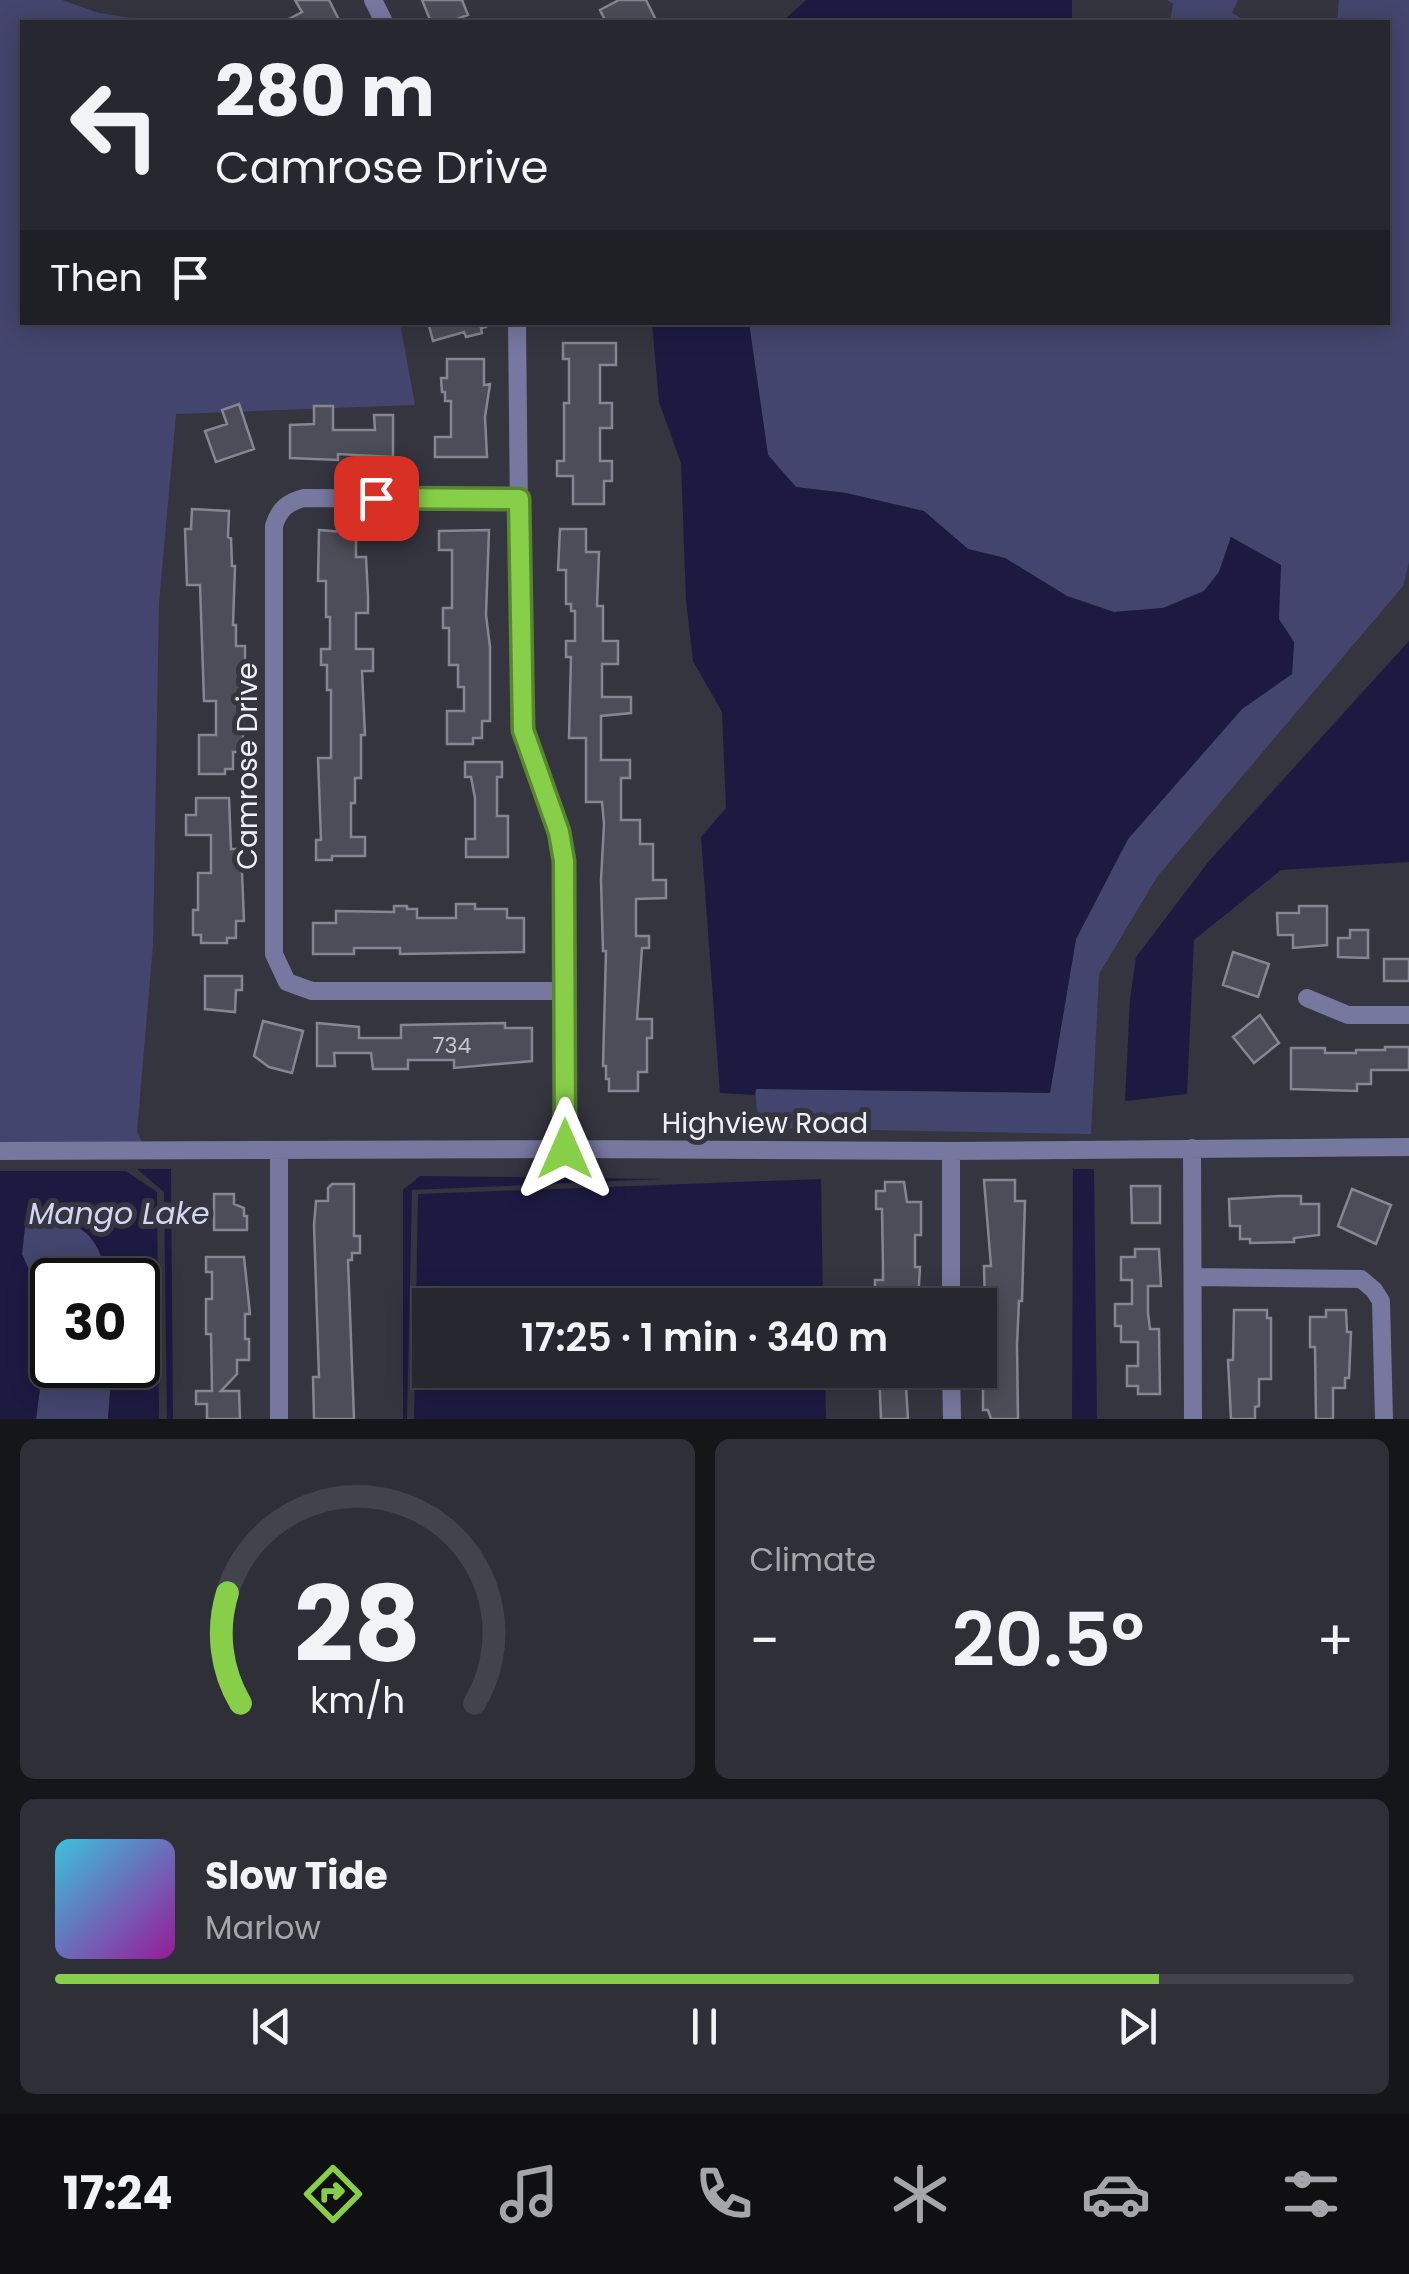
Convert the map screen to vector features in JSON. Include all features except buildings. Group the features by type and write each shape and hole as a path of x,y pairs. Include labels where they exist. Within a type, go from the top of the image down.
{"street":[{"path":"517,325 523,730 559,832 564,861 565,1149"},
{"name":"Camrose Drive","path":"519,499 304,498 292,501 277,516 274,954 287,982 312,991 565,991"},
{"path":"1307,998 1348,1015 1409,1015"},
{"name":"Highview Road","path":"0,1151 951,1152 1409,1147"},
{"path":"1192,1148 1194,1419"},
{"path":"279,1150 279,1419"},
{"path":"951,1152 951,1288"},
{"path":"1193,1278 1361,1279 1381,1301 1384,1419"},
{"path":"952,1388 952,1419"}],"shaded area":[{"path":"0,0 62,0 99,13 143,20 20,20 20,325 400,325 415,405 176,414 159,603 153,945 137,1131 142,1143 0,1143"},
{"path":"1167,0 1238,0 1232,13 1244,20 1170,20 1173,4"},
{"path":"1339,0 1409,0 1409,562 1403,586 1157,877 1099,974 1091,1134 759,1128 755,1089 1050,1092 1076,939 1128,839 1242,709 1292,674 1294,642 1278,619 1281,565 1231,537 1219,572 1204,591 1163,608 1114,612 1067,596 1005,558 968,549 923,511 846,493 796,487 768,455 749,325 1390,325 1390,20 1337,20"},
{"path":"44,1215 71,1224 89,1236 102,1258 30,1258 30,1283 22,1254 25,1227"},
{"path":"40,1388 110,1388 108,1419 36,1419"}],"water":[{"path":"806,0 1072,0 1072,20 784,20"},
{"path":"652,325 749,325 768,455 796,487 846,493 924,511 968,549 1005,558 1067,596 1114,612 1163,608 1204,591 1219,572 1231,537 1281,565 1279,619 1294,642 1292,674 1242,709 1128,839 1076,939 1050,1093 756,1089 755,1095 720,1093 701,837 726,808 722,712 693,661 686,601 681,463 659,402"},
{"path":"1409,641 1409,862 1281,870 1194,940 1187,1094 1125,1101 1136,957 1209,861"},
{"path":"137,1169 171,1169 173,1419 167,1419 164,1192"},
{"path":"1073,1169 1094,1169 1097,1419 1072,1419"},
{"name":"Mango Lake","path":"0,1171 126,1171 157,1192 158,1258 101,1258 81,1229 45,1215 25,1227 22,1254 30,1272 30,1388 40,1388 36,1419 0,1419"},
{"path":"420,1176 662,1179 412,1190 407,1419 403,1419 403,1190"},
{"path":"821,1179 823,1288 416,1288 418,1194"},
{"name":"Mango Lake","path":"110,1388 159,1388 159,1419 108,1419"},
{"path":"415,1388 825,1388 826,1419 414,1419"}],"route":[{"path":"376,498 519,499 523,730 559,832 564,861 565,1149"}]}
